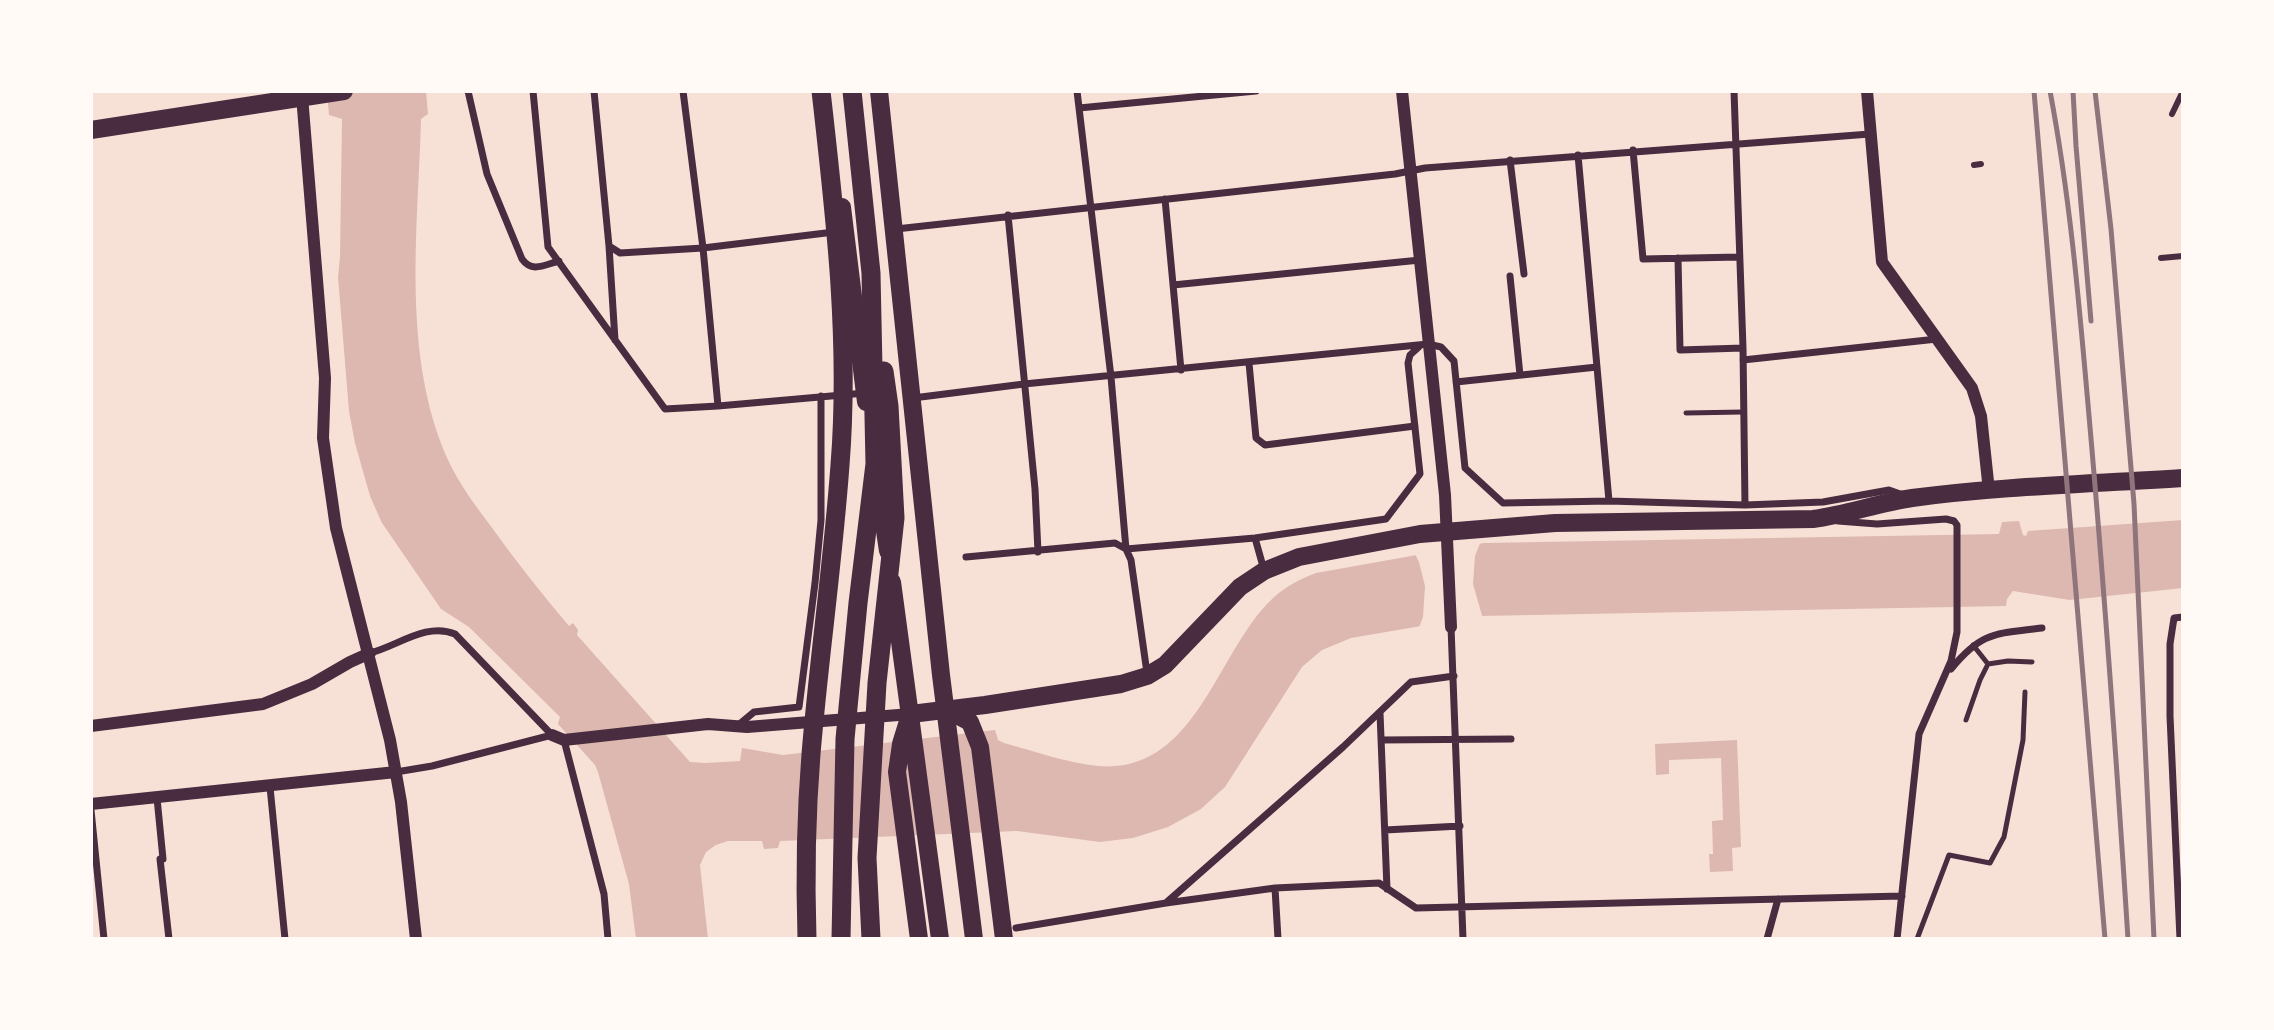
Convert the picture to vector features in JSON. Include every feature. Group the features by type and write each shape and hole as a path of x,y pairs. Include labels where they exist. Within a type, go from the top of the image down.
{"highway":[{"path":"807,939 806,848 811,755 841,464 844,366 840,276 821,91"},
{"path":"852,91 871,273 889,406 895,518 877,683 867,858 871,939"},
{"path":"841,939 845,739 875,464 871,273"}],"main road":[{"path":"827,91 865,393 911,713 908,743 897,772 919,939"},
{"path":"879,91 925,535 974,939"},
{"path":"91,130 335,92"},
{"path":"911,713 1121,684 1147,676 1165,665 1240,587 1264,571 1298,556 1555,523 1813,519 1838,516 1910,498 2183,478"},
{"path":"946,709 970,722 980,747 991,831 1010,933"},
{"path":"908,743 927,837 940,939"}],"street":[{"path":"468,91 486,174 522,258 527,265 534,268 559,261"},
{"path":"533,91 548,247 664,409 865,393"},
{"path":"594,91 615,340"},
{"path":"683,91 703,248 718,406"},
{"path":"1077,91 1111,377 1126,549 1132,560 1147,676"},
{"path":"1079,108 1256,91"},
{"path":"1402,91 1420,260 1424,345 1448,537 1463,939"},
{"path":"1734,91 1743,348 1745,505"},
{"path":"1867,91 1882,262 1965,376 1977,400 1989,491"},
{"path":"2172,114 2183,91"},
{"path":"302,96 325,378 323,438 336,528 370,653 396,772 416,939"},
{"path":"894,229 1090,205 1411,172 1424,168 1870,134"},
{"path":"1633,150 1643,259 1739,257"},
{"path":"1578,155 1609,501"},
{"path":"1510,160 1524,274"},
{"path":"1165,199 1181,370"},
{"path":"1008,215 1035,489 1038,552"},
{"path":"610,261 620,253 703,248 845,231"},
{"path":"609,246 620,253"},
{"path":"2161,258 2183,256 2173,257"},
{"path":"1678,258 1680,350 1743,348"},
{"path":"1173,285 1420,260"},
{"path":"1510,276 1520,375"},
{"path":"1742,360 1938,339"},
{"path":"966,556 1038,552 1115,543 1126,549 1255,538 1386,519 1420,474 1408,363 1410,355 1424,345"},
{"path":"912,398 1024,384 1424,345 1441,347 1454,361 1465,468 1503,503 1609,501 1745,505 1823,502 1889,490 1910,498"},
{"path":"1249,363 1256,438 1265,445 1415,426"},
{"path":"1456,382 1597,366"},
{"path":"736,726 754,712 799,707 816,583 821,520 821,396"},
{"path":"1813,519 1877,523 1951,520 1957,525 1957,632 1951,661 1919,733 1897,939"},
{"path":"1255,538 1264,571"},
{"path":"2179,618 2170,644 2170,716 2180,939"},
{"path":"1939,687 1951,668 1973,645 1984,638 2042,628"},
{"path":"91,726 263,704 312,684 370,653 434,629 455,634 562,738 604,894 608,939"},
{"path":"1166,902 1380,713 1411,682 1454,676"},
{"path":"91,804 396,772 562,738 708,724 736,726 911,713"},
{"path":"1380,713 1387,889"},
{"path":"1381,740 1511,739"},
{"path":"270,787 285,939"},
{"path":"157,798 163,859 160,859 169,939"},
{"path":"91,810 104,939"},
{"path":"1385,830 1460,826"},
{"path":"1010,933 1166,902 1275,888 1379,883 1416,908 1902,896"},
{"path":"1275,888 1278,939"},
{"path":"1767,939 1778,899"}],"lane":[{"path":"1686,413 1743,412"},
{"path":"1973,645 1988,664"},
{"path":"1988,664 2032,662"},
{"path":"1966,720 1988,664"},
{"path":"1917,939 1949,855 1990,863 2004,838 2023,740 2025,692"}],"shaded area":[{"path":"327,91 426,91 428,114 421,119 416,249 418,337 434,422 449,462 473,502 538,589 569,626 573,623 578,630 577,635 690,762 740,761 742,748 783,755 995,730 998,740 1004,743 1063,760 1098,766 1130,764 1157,752 1180,733 1199,709 1249,627 1267,604 1290,586 1316,573 1484,543 1999,534 2002,522 2019,521 2023,535 2026,536 2028,531 2183,520 2183,588 2070,600 2013,591 2006,606 1480,616 1351,638 1322,650 1302,667 1225,787 1201,809 1168,827 1133,838 1100,842 1017,831 780,841 778,848 764,849 762,841 728,841 706,852 700,865 708,939 636,939 629,884 595,765 558,724 560,717 469,627 441,609 382,523 370,496 349,411 338,277 342,119 329,115"},
{"path":"1737,740 1741,847 1732,848 1733,871 1710,872 1709,854 1713,854 1712,821 1723,820 1721,758 1669,760 1669,774 1656,775 1655,744"}],"pier":[{"path":"1481,541 1475,556 1473,584 1483,619 1418,630 1423,617 1425,586 1414,552"}],"railway":[{"path":"2034,91 2105,939"},
{"path":"2050,91 2069,216 2082,342 2106,619 2128,939"},
{"path":"2073,91 2091,321"},
{"path":"2095,91 2111,229 2134,504 2154,939"}]}
